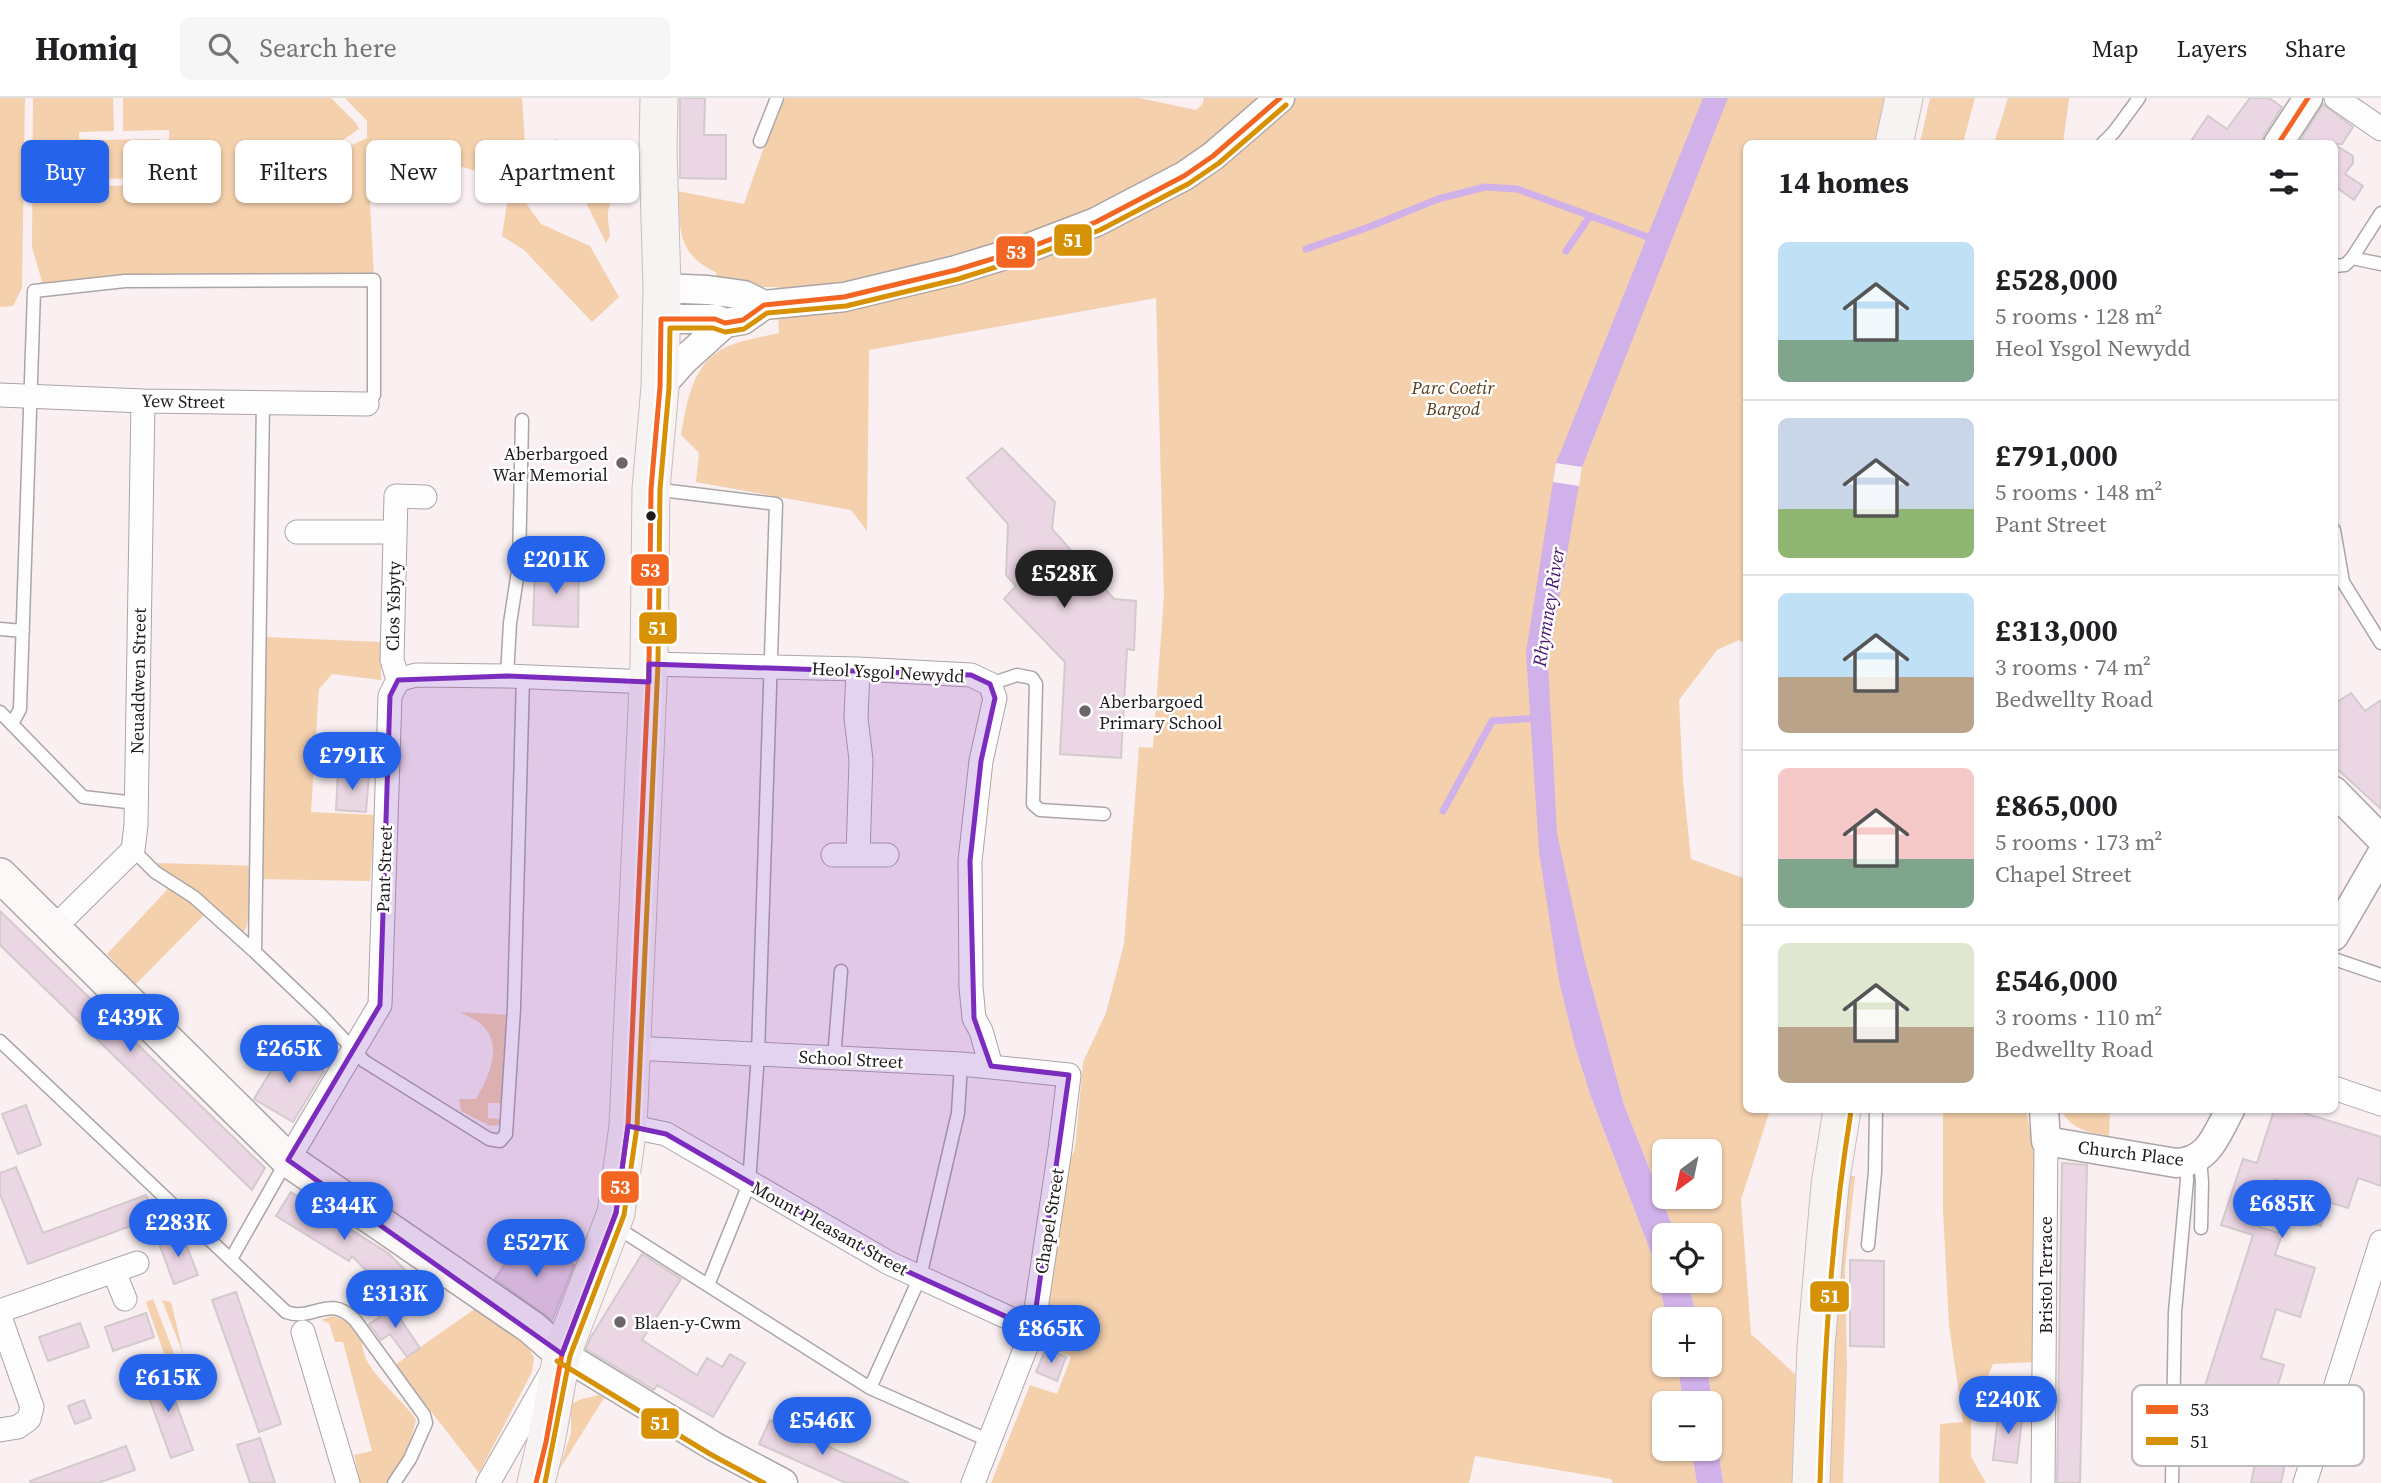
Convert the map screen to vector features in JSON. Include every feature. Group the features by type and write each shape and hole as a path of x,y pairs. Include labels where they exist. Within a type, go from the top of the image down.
{"main road":[{"path":"538,1482 562,1354 618,1205 628,1126 649,673 651,489 660,387 659,98"},
{"path":"1895,140 1904,98"},
{"path":"0,874 288,1160 531,1328 562,1354"},
{"path":"1811,1483 1816,1348 1830,1185 1842,1113"}],"street":[{"path":"661,303 725,323 743,320 764,305 844,297 956,270 1028,248 1096,222 1184,176 1213,156 1280,98"},
{"path":"2281,140 2308,98"},
{"path":"2336,98 2381,130"},
{"path":"661,303 708,290 744,295 764,305"},
{"path":"660,387 684,360 725,323"},
{"name":"Yew Street","path":"0,395 143,401 367,404"},
{"name":"Neuaddwen Street","path":"133,850 143,401"},
{"name":"Clos Ysbyty","path":"398,680 392,660 396,496 425,497"},
{"path":"297,532 394,532"},
{"name":"Heol Ysgol Newydd","path":"649,673 770,667 859,669 971,675 990,684 995,698 981,761 970,875 971,987 974,1018 981,1031 991,1066"},
{"path":"858,855 861,760 856,718 859,669"},
{"path":"398,680 416,675 649,673"},
{"name":"Pant Street","path":"288,1160 380,1005 390,696 398,680"},
{"path":"2338,795 2381,839"},
{"path":"54,928 133,850"},
{"path":"833,855 887,856"},
{"path":"2338,929 2381,855"},
{"name":"School Street","path":"633,1048 961,1064 1069,1075"},
{"name":"Chapel Street","path":"973,1483 1033,1329 1069,1075"},
{"path":"2338,1089 2381,1104"},
{"name":"Bristol Terrace","path":"2043,1483 2044,1113"},
{"name":"Church Place","path":"2046,1141 2176,1163 2193,1160 2206,1151 2228,1113"},
{"name":"Mount Pleasant Street","path":"628,1126 666,1134 889,1264 1033,1329"},
{"path":"2336,1385 2381,1242"},
{"path":"0,1311 138,1263"},
{"path":"114,1272 124,1300"},
{"path":"0,1317 32,1406 29,1419 18,1427 0,1430"},
{"path":"303,1332 348,1483"},
{"path":"488,1483 562,1354 715,1447 783,1483"},
{"path":"2305,1483 2310,1466"}],"lane":[{"path":"760,141 776,98"},
{"path":"2106,140 2139,98"},
{"path":"2338,266 2345,265 2352,258 2381,214"},
{"path":"2352,258 2381,264"},
{"path":"12,724 20,709 34,291 125,281 374,280 374,395 367,404"},
{"path":"255,952 263,402"},
{"path":"133,850 155,872 194,897 255,952 320,1014 364,1061 489,1139 500,1141 506,1133 514,1008 515,676 510,623 519,565 523,420"},
{"path":"651,489 776,504 758,1054 749,1184 708,1284"},
{"path":"2338,553 2343,582 2381,643"},
{"path":"0,629 23,631"},
{"path":"990,684 1017,675 1032,678 1036,684 1033,804 1040,810 1104,814"},
{"path":"0,712 83,797 136,803"},
{"path":"2338,960 2381,975"},
{"path":"834,1058 841,971"},
{"path":"0,1041 286,1312 297,1316 332,1307 347,1312 424,1415 426,1423 410,1459 394,1483"},
{"path":"870,1388 920,1277 958,1113 961,1064"},
{"path":"1868,1244 1875,1172 1876,1113"},
{"path":"231,1259 288,1160"},
{"path":"2193,1160 2202,1182 2201,1228"},
{"path":"2174,1385 2175,1312 2187,1180 2193,1160"},
{"path":"611,1228 627,1234 708,1284 870,1388 990,1441"}],"highlighted area":[{"path":"649,664 971,675 990,684 995,698 981,761 970,861 974,1018 991,1066 1069,1075 1033,1329 889,1263 666,1134 628,1126 616,1213 562,1354 288,1160 380,1005 390,696 398,680 507,676 649,682"}],"green space":[{"path":"0,98 25,98 24,140 21,140 22,288 13,306 0,307"},
{"path":"33,98 113,98 114,131 79,132 79,139 90,140 33,140"},
{"path":"123,98 331,98 359,129 343,140 235,140 235,203 352,203 352,145 367,138 367,121 345,98 522,98 525,140 475,140 475,171 461,166 461,140 366,140 366,203 370,203 374,276 110,275 43,285 32,247 32,203 109,203 109,186 123,186 123,203 221,203 221,140 169,140 169,130 123,131"},
{"name":"Parc Coetir Bargod","path":"785,98 1139,98 1196,110 1202,105 1204,98 1885,98 1876,140 1743,140 1743,642 1739,640 1717,650 1679,700 1683,781 1691,859 1743,878 1743,1113 1769,1113 1741,1200 1751,1334 1795,1374 1794,1483 1723,1483 1720,1461 1722,1391 1711,1391 1709,1377 1722,1377 1722,1307 1694,1307 1691,1293 1722,1293 1722,1223 1671,1223 1666,1209 1722,1209 1722,1139 1652,1139 1652,1175 1624,1105 1588,976 1576,1050 1591,1097 1652,1255 1652,1293 1661,1293 1664,1307 1652,1307 1652,1377 1679,1377 1682,1391 1652,1391 1652,1461 1693,1461 1697,1483 1613,1483 1611,1479 1475,1456 1469,1483 991,1483 1030,1385 1057,1394 1071,1357 1043,1344 1064,1175 1074,1151 1083,1062 1106,1013 1124,944 1139,747 1153,748 1164,595 1156,298 869,350 867,531 851,510 696,482 699,453 681,435 693,385 705,363 726,347 779,333 777,287 752,287 715,280 717,273 694,257 683,240 677,191 744,204"},
{"path":"1930,98 1975,98 1964,140 1921,140"},
{"path":"2008,98 2069,98 2063,140 1995,140"},
{"path":"160,139 160,140 123,140 123,179 109,179 109,140 95,140"},
{"path":"507,203 526,203 541,224 590,246 619,297 592,322 524,250 502,236"},
{"path":"586,203 611,203 608,221 610,236 606,243"},
{"path":"266,637 381,642 381,680 332,674 319,689 311,812 375,815 370,881 252,879 247,926 243,933 212,907 135,985 107,954 166,891 174,877 155,863 261,866"},
{"path":"460,1012 506,1015 501,1103 488,1103 488,1118 501,1119 498,1125 490,1126 461,1111 459,1099 476,1099 489,1073 493,1053 490,1035 484,1027"},
{"path":"1943,1113 2027,1113 2036,1161 2034,1362 1993,1364 1972,1413 1971,1457 1986,1483 1939,1483 1940,1424 1963,1422 1949,1325 1943,1211"},
{"path":"2063,1113 2110,1113 2109,1136 2075,1126"},
{"path":"1843,1176 1855,1176 1845,1267 1847,1367 1843,1483 1824,1483"},
{"path":"153,1299 180,1365 169,1368 146,1302"},
{"path":"162,1300 171,1302 184,1356"},
{"path":"476,1308 527,1345 534,1358 532,1372 479,1473 395,1365"},
{"path":"332,1316 341,1318 356,1328 369,1364 416,1420 406,1457 387,1483 360,1483 354,1455 372,1451 343,1342 335,1342 329,1323 321,1320"},
{"path":"599,1395 604,1398 559,1470 571,1433 571,1404"}],"water":[{"name":"Rhymney River","path":"1703,98 1728,98 1582,467 1548,663 1557,833 1585,962 1624,1105 1652,1175 1652,1209 1666,1209 1671,1223 1652,1223 1652,1255 1591,1097 1576,1050 1559,981 1539,852 1526,652 1556,463"},
{"path":"1661,1293 1691,1293 1694,1307 1664,1307"},
{"path":"1679,1377 1709,1377 1711,1391 1682,1391"},
{"path":"1693,1461 1720,1461 1723,1483 1697,1483"}],"pier":[{"path":"1556,463 1582,467 1579,486 1553,482"}],"building":[{"path":"680,98 705,98 704,135 726,135 726,179 680,178"},
{"path":"2250,98 2269,98 2282,107 2262,140 2192,140 2208,116 2227,129"},
{"path":"2323,104 2353,127 2342,144 2338,144 2338,140 2300,140"},
{"path":"2338,147 2353,156 2353,163 2345,174 2363,186 2354,200 2338,188"},
{"path":"1002,448 1055,502 1052,529 1114,599 1136,601 1134,650 1127,649 1121,758 1060,754 1065,662 1004,599 1016,586 1006,575 1008,524 967,478"},
{"path":"535,566 579,567 578,627 533,625"},
{"path":"2351,693 2365,711 2381,700 2381,809 2338,770 2338,701"},
{"path":"338,772 369,774 366,812 336,810"},
{"path":"0,911 265,1168 252,1190 0,945"},
{"path":"284,1049 324,1071 293,1122 254,1099"},
{"path":"26,1105 41,1145 18,1154 2,1114"},
{"path":"2273,1113 2305,1113 2381,1137 2381,1186 2358,1178 2348,1208 2328,1202 2321,1226 2302,1220 2312,1191 2275,1179 2259,1227 2282,1234 2275,1255 2315,1268 2300,1317 2276,1309 2261,1358 2284,1365 2278,1385 2205,1385 2253,1235 2221,1225 2243,1159 2257,1163"},
{"path":"2062,1163 2087,1165 2080,1483 2057,1483"},
{"path":"16,1167 43,1233 146,1195 155,1217 28,1264 0,1194 0,1173"},
{"path":"291,1192 388,1253 411,1276 391,1296 352,1256 349,1261 276,1216"},
{"path":"182,1234 198,1275 174,1284 159,1243"},
{"path":"520,1241 552,1266 558,1254 574,1265 552,1320 495,1279"},
{"name":"Blaen-y-Cwm","path":"642,1254 681,1279 642,1340 697,1375 707,1358 722,1367 730,1354 745,1363 713,1417 657,1385 654,1390 586,1349"},
{"path":"1850,1260 1884,1261 1884,1347 1850,1346"},
{"path":"236,1292 281,1424 259,1432 212,1300"},
{"path":"391,1305 420,1348 407,1357 390,1334 381,1340 369,1324 380,1317 377,1314"},
{"path":"146,1313 154,1337 113,1351 105,1327"},
{"path":"80,1323 89,1347 48,1361 39,1337"},
{"path":"1046,1348 1066,1357 1057,1381 1036,1372"},
{"path":"164,1370 193,1450 171,1458 142,1378"},
{"path":"84,1400 91,1418 75,1424 68,1406"},
{"path":"1999,1408 2023,1411 2017,1463 1993,1460"},
{"path":"770,1420 909,1483 846,1483 759,1444"},
{"path":"260,1438 275,1483 250,1483 237,1445"},
{"path":"126,1446 135,1470 98,1483 30,1481"},
{"path":"2255,1466 2285,1466 2281,1483 2251,1483"}],"waterway":[{"path":"1306,249 1438,199 1485,187 1517,189 1656,240"},
{"path":"1566,251 1590,216"},
{"path":"1443,811 1492,721 1539,718"}],"transit line":[{"name":"53","path":"536,1483 562,1354 616,1213 628,1126 649,664 651,489 660,387 661,319 715,319 725,323 743,320 764,305 844,297 956,270 1028,248 1096,222 1184,176 1213,156 1280,98"},
{"name":"53","path":"2281,140 2308,98"},
{"name":"51","path":"545,1483 570,1356 624,1215 637,1127 658,664 660,489 669,388 670,328 713,328 725,332 744,329 767,313 846,306 958,279 1031,256 1100,230 1188,184 1219,163 1286,105"},
{"name":"51","path":"1820,1483 1830,1297 1838,1204 1851,1113"},
{"name":"51","path":"557,1361 710,1454 764,1483"}],"place":[{"name":"Aberbargoed War Memorial","path":"622,463"},
{"name":"Aberbargoed Primary School","path":"1085,711"},
{"name":"Blaen-y-Cwm","path":"620,1322"}]}
